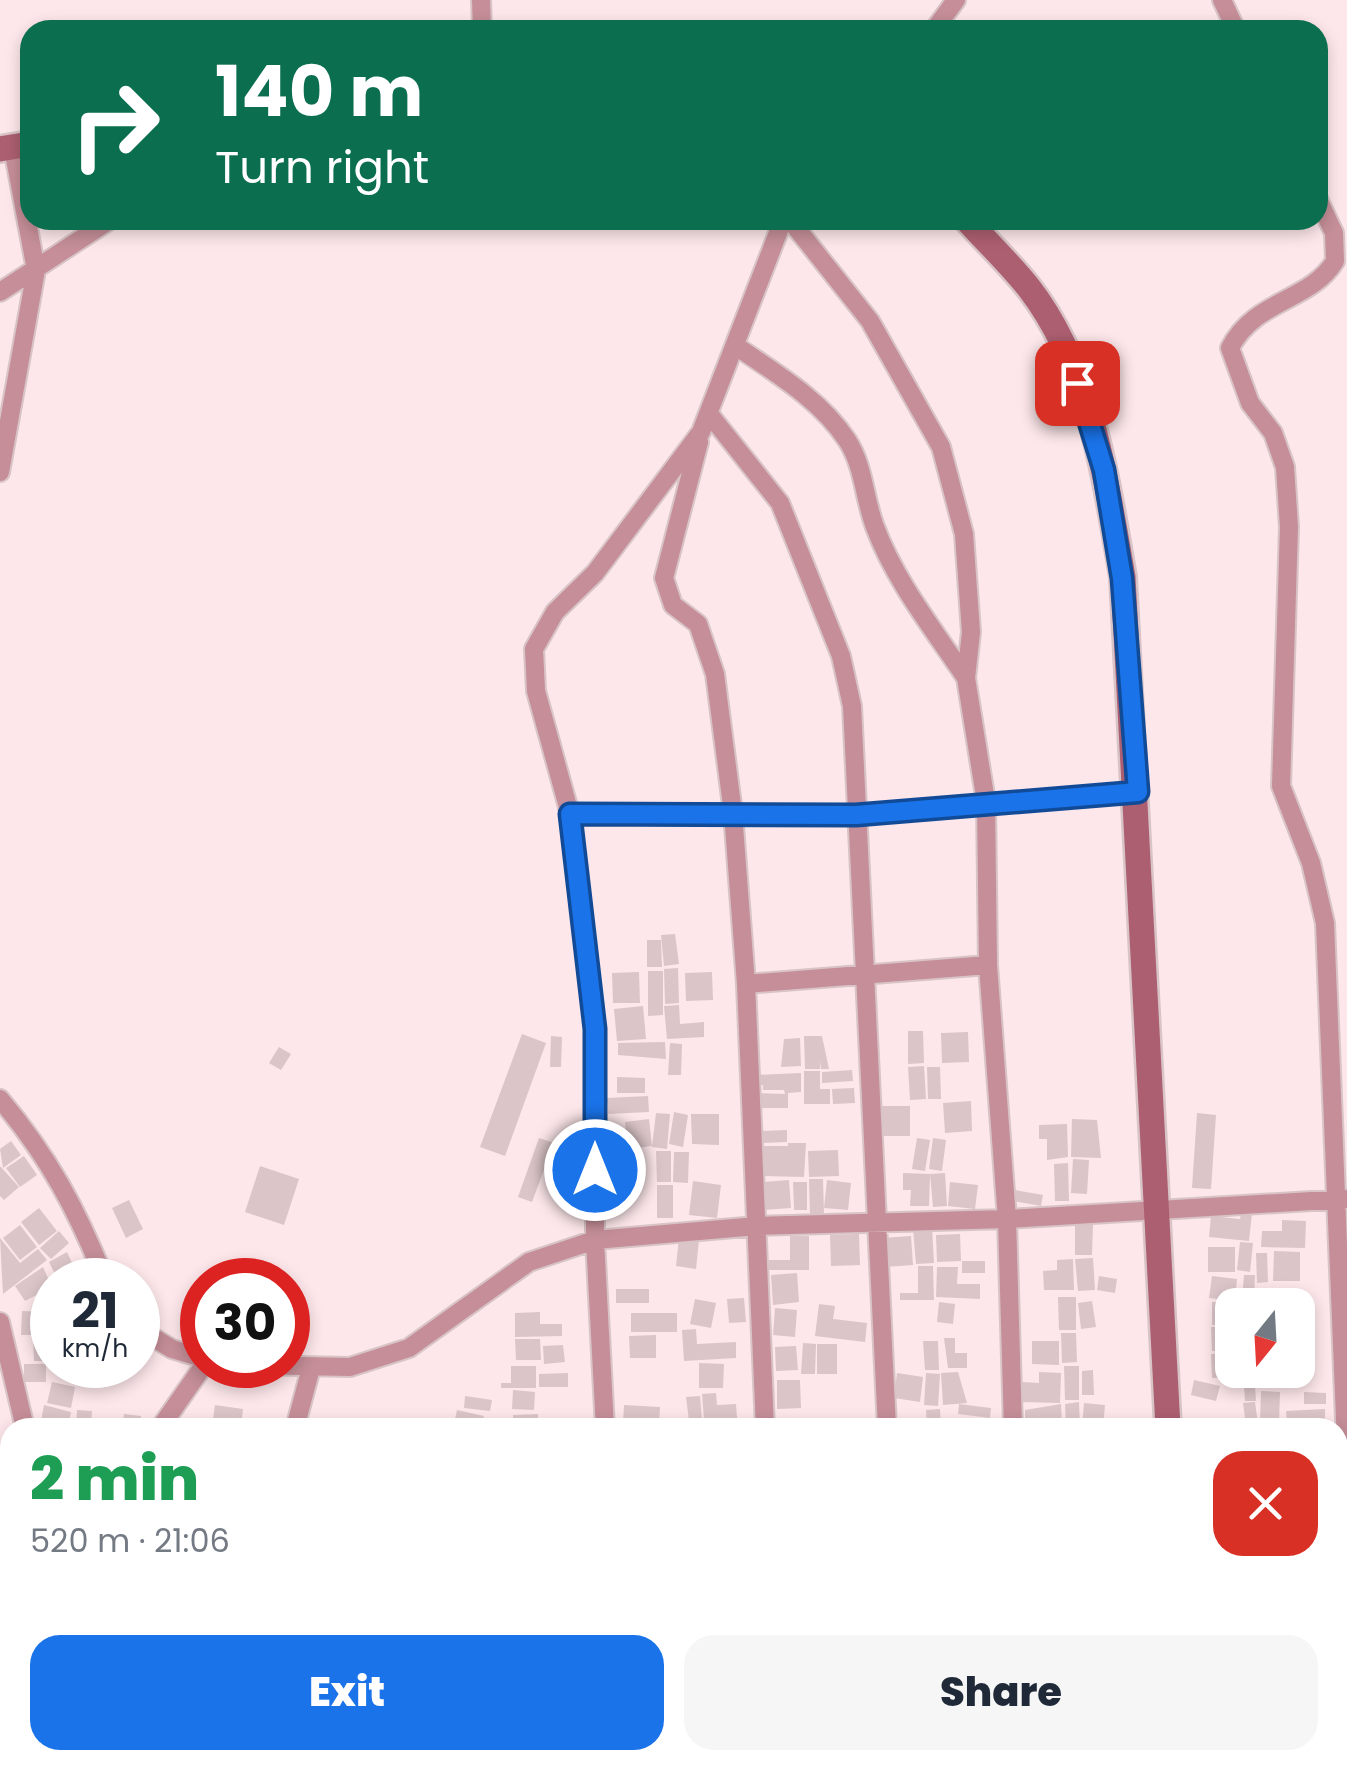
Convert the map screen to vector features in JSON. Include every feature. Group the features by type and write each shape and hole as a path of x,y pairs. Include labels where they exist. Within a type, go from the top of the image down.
{"street":[{"path":"14,147 20,181"},
{"path":"1328,220 1334,232 1335,261 1318,280 1255,314 1230,348 1250,403 1272,434 1285,467 1290,527 1281,786 1312,863 1325,923 1341,1200 1346,1418"},
{"path":"0,472 36,270 29,230"},
{"path":"0,292 95,230"},
{"path":"766,1418 746,984 734,813 716,674 698,624 674,604 664,578 702,432 782,230"},
{"path":"794,230 870,321 941,447 964,534 972,632 966,678 986,802 988,964 1007,1219 1013,1418"},
{"path":"976,230 1030,290 1068,354 1104,470 1122,578 1138,792 1167,1418"},
{"path":"736,346 810,398 847,440 864,478 874,526 902,581 966,678"},
{"path":"710,415 780,503 841,656 852,706 887,1418"},
{"path":"604,1418 595,1240 595,1029 570,814 536,690 534,649 555,612 595,573 702,432"},
{"path":"570,814 856,815 1138,792"},
{"path":"746,984 988,964"},
{"path":"0,1099 34,1140 76,1208 96,1258"},
{"path":"298,1418 311,1368 350,1367 410,1348 529,1262 595,1240 757,1226 1007,1219 1341,1200"},
{"path":"0,1322 23,1418"},
{"path":"167,1418 188,1388"}],"building":[{"path":"675,934 679,964 664,966 661,935"},
{"path":"647,940 661,940 662,967 647,967"},
{"path":"678,968 679,1003 665,1004 664,969"},
{"path":"648,971 663,971 663,1015 648,1016"},
{"path":"639,972 640,1003 613,1003 612,973"},
{"path":"712,972 713,1000 686,1001 685,973"},
{"path":"679,1005 680,1024 704,1022 704,1037 667,1039 664,1006"},
{"path":"643,1006 646,1039 617,1041 614,1009"},
{"path":"908,1031 923,1031 924,1063 908,1064"},
{"path":"968,1032 969,1062 942,1063 941,1033"},
{"path":"522,1034 546,1043 505,1156 480,1147"},
{"path":"551,1036 562,1037 561,1067 550,1067"},
{"path":"804,1036 822,1036 829,1069 821,1069 821,1061 820,1069 805,1069"},
{"path":"800,1038 801,1066 781,1067 784,1039"},
{"path":"665,1042 666,1059 618,1055 618,1043"},
{"path":"670,1043 682,1044 681,1075 668,1075"},
{"path":"279,1047 291,1054 281,1070 269,1063"},
{"path":"924,1066 926,1099 910,1100 908,1067"},
{"path":"927,1067 940,1067 941,1099 928,1099"},
{"path":"852,1070 853,1081 822,1083 822,1072"},
{"path":"804,1071 820,1071 820,1089 830,1089 830,1104 804,1104"},
{"path":"801,1073 801,1092 788,1093 788,1108 753,1108 753,1093 785,1094 784,1090 763,1090 763,1085 754,1085 754,1075"},
{"path":"617,1077 645,1078 645,1093 617,1093"},
{"path":"854,1088 855,1103 833,1104 832,1089"},
{"path":"648,1096 649,1112 608,1114 607,1098"},
{"path":"971,1101 972,1131 945,1133 943,1103"},
{"path":"882,1106 910,1106 910,1136 882,1136"},
{"path":"674,1112 688,1115 683,1147 669,1144"},
{"path":"656,1113 670,1114 667,1149 652,1147"},
{"path":"1197,1113 1216,1115 1211,1189 1192,1188"},
{"path":"691,1114 719,1114 719,1145 692,1144"},
{"path":"649,1119 652,1146 628,1149 625,1122"},
{"path":"1072,1119 1097,1120 1101,1158 1071,1157"},
{"path":"1067,1124 1068,1157 1047,1160 1047,1139 1039,1139 1039,1125"},
{"path":"787,1130 787,1142 759,1143 759,1131"},
{"path":"539,1138 554,1143 532,1202 518,1197"},
{"path":"917,1138 930,1140 925,1171 912,1169"},
{"path":"933,1138 946,1140 942,1171 929,1169"},
{"path":"11,1141 21,1155 3,1168 0,1149"},
{"path":"806,1143 804,1177 762,1176 763,1146"},
{"path":"838,1150 839,1176 809,1177 808,1151"},
{"path":"656,1151 671,1151 671,1182 657,1182"},
{"path":"674,1152 689,1152 688,1183 673,1182"},
{"path":"24,1156 37,1175 20,1187 6,1168"},
{"path":"1073,1159 1089,1160 1087,1194 1071,1193"},
{"path":"1068,1163 1069,1201 1055,1201 1054,1164"},
{"path":"0,1166 19,1187 4,1200 0,1196"},
{"path":"260,1166 299,1179 284,1225 245,1212"},
{"path":"903,1173 930,1174 929,1206 910,1206 911,1190 903,1190"},
{"path":"945,1173 947,1206 933,1207 930,1174"},
{"path":"809,1179 823,1179 824,1214 810,1215"},
{"path":"789,1180 791,1208 764,1210 763,1182"},
{"path":"827,1180 851,1183 848,1210 824,1208"},
{"path":"693,1181 721,1185 717,1218 689,1215"},
{"path":"793,1182 807,1182 807,1210 794,1210"},
{"path":"950,1182 978,1185 975,1209 948,1206"},
{"path":"657,1185 673,1185 673,1218 657,1218"},
{"path":"1009,1189 1043,1195 1041,1206 1007,1200"},
{"path":"129,1200 143,1229 126,1238 112,1208"},
{"path":"39,1208 57,1231 39,1245 21,1222"},
{"path":"1241,1212 1252,1213 1249,1241 1209,1237 1211,1216 1240,1219"},
{"path":"1282,1220 1306,1221 1305,1248 1261,1247 1262,1231 1282,1231"},
{"path":"1075,1223 1093,1224 1092,1255 1075,1255"},
{"path":"20,1225 37,1247 20,1260 3,1238"},
{"path":"932,1227 934,1263 916,1264 913,1229"},
{"path":"59,1231 69,1243 52,1258 40,1248"},
{"path":"859,1234 860,1265 831,1266 830,1235"},
{"path":"960,1234 961,1261 937,1262 936,1235"},
{"path":"790,1236 809,1236 809,1270 768,1270 769,1260 790,1260"},
{"path":"911,1236 913,1265 884,1267 882,1238"},
{"path":"0,1238 20,1263 38,1249 45,1258 30,1258 30,1273 3,1294"},
{"path":"679,1238 699,1240 696,1269 676,1266"},
{"path":"1240,1242 1253,1243 1250,1272 1237,1270"},
{"path":"1208,1247 1235,1247 1235,1272 1208,1272"},
{"path":"1274,1251 1300,1252 1300,1281 1273,1281"},
{"path":"1256,1253 1267,1253 1268,1282 1257,1283"},
{"path":"1093,1258 1095,1290 1078,1291 1075,1259"},
{"path":"1073,1259 1074,1290 1044,1290 1043,1271 1057,1270 1057,1260"},
{"path":"962,1261 985,1261 985,1273 962,1273"},
{"path":"918,1266 933,1266 934,1300 900,1300 900,1293 918,1293"},
{"path":"937,1267 958,1267 957,1284 980,1284 980,1299 936,1297"},
{"path":"797,1273 799,1302 773,1305 771,1275"},
{"path":"1244,1275 1255,1275 1254,1288 1243,1288"},
{"path":"30,1276 30,1298 25,1301 15,1286"},
{"path":"1099,1276 1117,1279 1115,1293 1097,1290"},
{"path":"1212,1276 1237,1279 1236,1288 1215,1288 1215,1299 1209,1298"},
{"path":"616,1289 649,1289 649,1303 616,1303"},
{"path":"1058,1297 1076,1297 1076,1330 1059,1330"},
{"path":"744,1298 746,1322 729,1323 727,1299"},
{"path":"695,1299 716,1303 711,1328 690,1324"},
{"path":"1092,1301 1096,1327 1081,1329 1078,1303"},
{"path":"939,1302 955,1304 953,1324 937,1322"},
{"path":"1212,1302 1215,1302 1215,1325"},
{"path":"819,1304 835,1306 833,1319 867,1323 865,1342 815,1336"},
{"path":"775,1308 797,1310 795,1337 773,1335"},
{"path":"22,1311 30,1311 30,1335 21,1335"},
{"path":"540,1312 540,1324 562,1324 562,1336 515,1337 515,1313"},
{"path":"631,1313 677,1313 677,1332 631,1332"},
{"path":"1211,1327 1215,1327 1215,1351"},
{"path":"696,1329 697,1344 736,1342 736,1358 684,1361 682,1330"},
{"path":"1061,1333 1076,1333 1077,1362 1062,1363"},
{"path":"656,1335 656,1358 630,1358 629,1336"},
{"path":"944,1338 955,1338 955,1353 967,1353 967,1368 948,1368"},
{"path":"515,1339 540,1339 541,1360 516,1360"},
{"path":"923,1341 938,1341 939,1370 925,1370"},
{"path":"1032,1341 1059,1341 1059,1365 1032,1364"},
{"path":"803,1343 816,1344 815,1374 801,1374"},
{"path":"817,1344 837,1344 837,1374 817,1374"},
{"path":"563,1345 565,1362 544,1364 543,1346"},
{"path":"796,1346 798,1370 776,1371 775,1347"},
{"path":"1211,1354 1215,1354 1215,1378 1212,1378"},
{"path":"699,1363 724,1364 723,1388 699,1388"},
{"path":"24,1364 30,1364 30,1382 24,1382"},
{"path":"511,1366 536,1366 536,1388 501,1388 501,1383 511,1383"},
{"path":"1064,1366 1079,1366 1079,1400 1065,1400"},
{"path":"1093,1370 1094,1395 1082,1395 1082,1371"},
{"path":"958,1372 967,1403 943,1405 941,1373"},
{"path":"1039,1372 1061,1373 1060,1403 1021,1402 1022,1382 1039,1383"},
{"path":"568,1373 568,1387 539,1387 539,1374"},
{"path":"897,1373 923,1377 920,1402 894,1398"},
{"path":"926,1373 940,1374 938,1406 924,1405"},
{"path":"777,1380 800,1380 801,1408 777,1409"},
{"path":"1194,1380 1219,1388 1216,1401 1191,1395"},
{"path":"51,1388 75,1388 71,1408 47,1403"},
{"path":"1244,1388 1255,1388 1256,1401 1245,1401"},
{"path":"513,1390 535,1392 534,1410 512,1409"},
{"path":"1261,1391 1280,1392 1279,1418 1260,1418"},
{"path":"1304,1392 1326,1393 1326,1404 1304,1404"},
{"path":"716,1393 717,1405 736,1404 737,1418 704,1418 702,1394"},
{"path":"465,1396 492,1400 490,1411 464,1408"},
{"path":"700,1396 702,1418 689,1418 686,1397"},
{"path":"1079,1402 1080,1418 1066,1418 1065,1404"},
{"path":"1255,1402 1257,1418 1245,1418 1243,1403"},
{"path":"1084,1403 1105,1405 1104,1418 1083,1418"},
{"path":"959,1404 991,1408 990,1418 958,1414"},
{"path":"1061,1404 1062,1418 1025,1418 1025,1410"},
{"path":"44,1405 71,1412 70,1418 42,1418"},
{"path":"215,1405 243,1409 242,1418 213,1418"},
{"path":"624,1405 660,1407 659,1418 623,1418"},
{"path":"940,1409 940,1418 926,1418 926,1410"},
{"path":"1325,1409 1325,1418 1287,1418 1286,1411"},
{"path":"77,1410 92,1411 92,1418 77,1418"},
{"path":"457,1410 484,1416 484,1418 455,1418"},
{"path":"538,1414 538,1418 513,1418"}],"route":[{"path":"595,1170 595,1029 570,814 856,815 1138,792 1122,578 1104,470 1077,383"}]}
